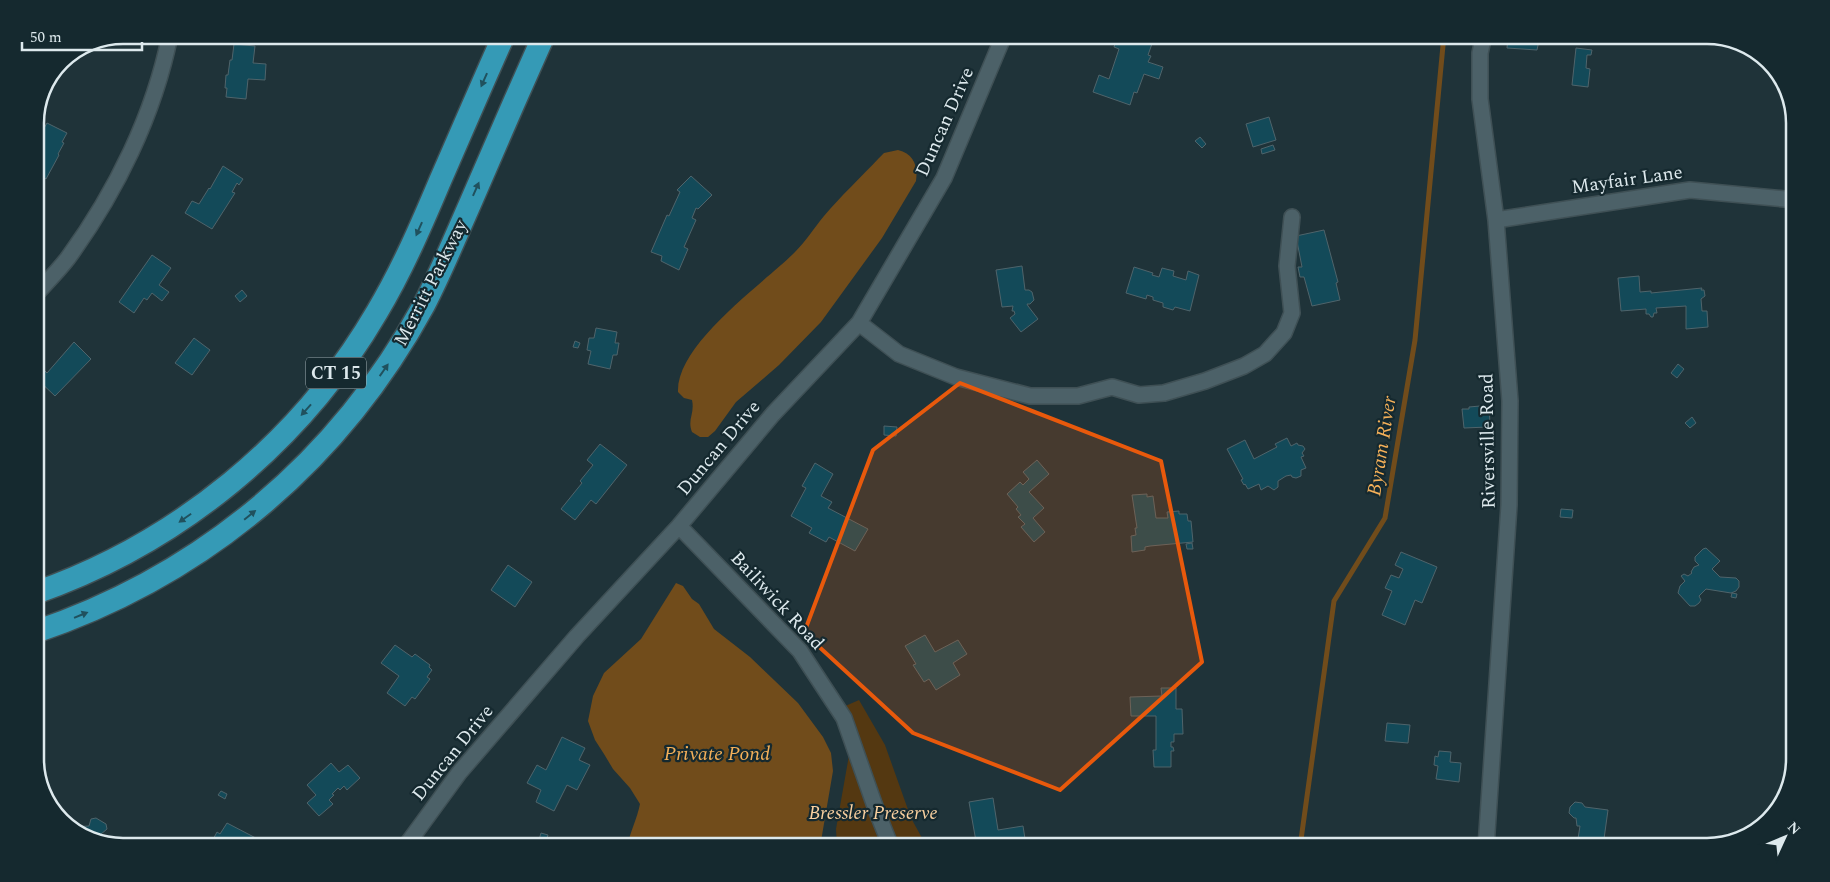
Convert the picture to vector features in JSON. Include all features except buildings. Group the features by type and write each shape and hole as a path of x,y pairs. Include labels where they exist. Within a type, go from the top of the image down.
{"highway":[{"name":"Merritt Parkway","path":"44,590 130,552 180,522 249,468 310,407 358,343 391,287 417,234 500,44"},
{"name":"Merritt Parkway","path":"44,629 82,615 130,593 162,576 206,548 236,526 281,488 342,425 395,354 425,303 540,44"}],"street":[{"path":"44,285 67,259 96,216 123,167 146,117 163,70 168,44"},
{"name":"Duncan Drive","path":"411,838 459,772 577,636 680,526 773,414 859,323 944,178 1000,44"},
{"name":"Riversville Road","path":"1482,44 1480,53 1480,99 1496,220 1510,401 1509,506 1487,838"},
{"name":"Mayfair Lane","path":"1496,220 1690,190 1786,199"},
{"path":"859,323 899,354 956,377 1030,396 1078,396 1112,387 1139,395 1164,393 1205,381 1236,369 1265,354 1284,333 1292,313 1287,266 1292,217"},
{"name":"Bailiwick Road","path":"680,526 800,651 844,718 887,838"}],"highlighted area":[{"path":"960,383 1161,461 1202,662 1060,790 913,733 804,633 873,450"}],"green space":[{"name":"Bressler Preserve","path":"859,700 885,745 911,818 922,838 836,838 836,829 851,744 834,711"}],"water":[{"path":"898,150 908,154 914,161 916,181 882,238 821,322 779,365 736,402 715,431 708,437 700,437 692,432 690,423 693,409 692,400 684,398 678,392 681,374 691,354 724,316 795,252 820,221 884,153"},
{"name":"Private Pond","path":"676,583 683,586 692,599 699,604 714,629 750,657 798,703 823,737 831,753 833,771 822,838 629,838 640,804 630,788 613,769 595,740 588,721 593,696 604,673 641,639"}],"waterway":[{"name":"Byram River","path":"1301,838 1334,601 1385,518 1415,340 1443,44"}]}
